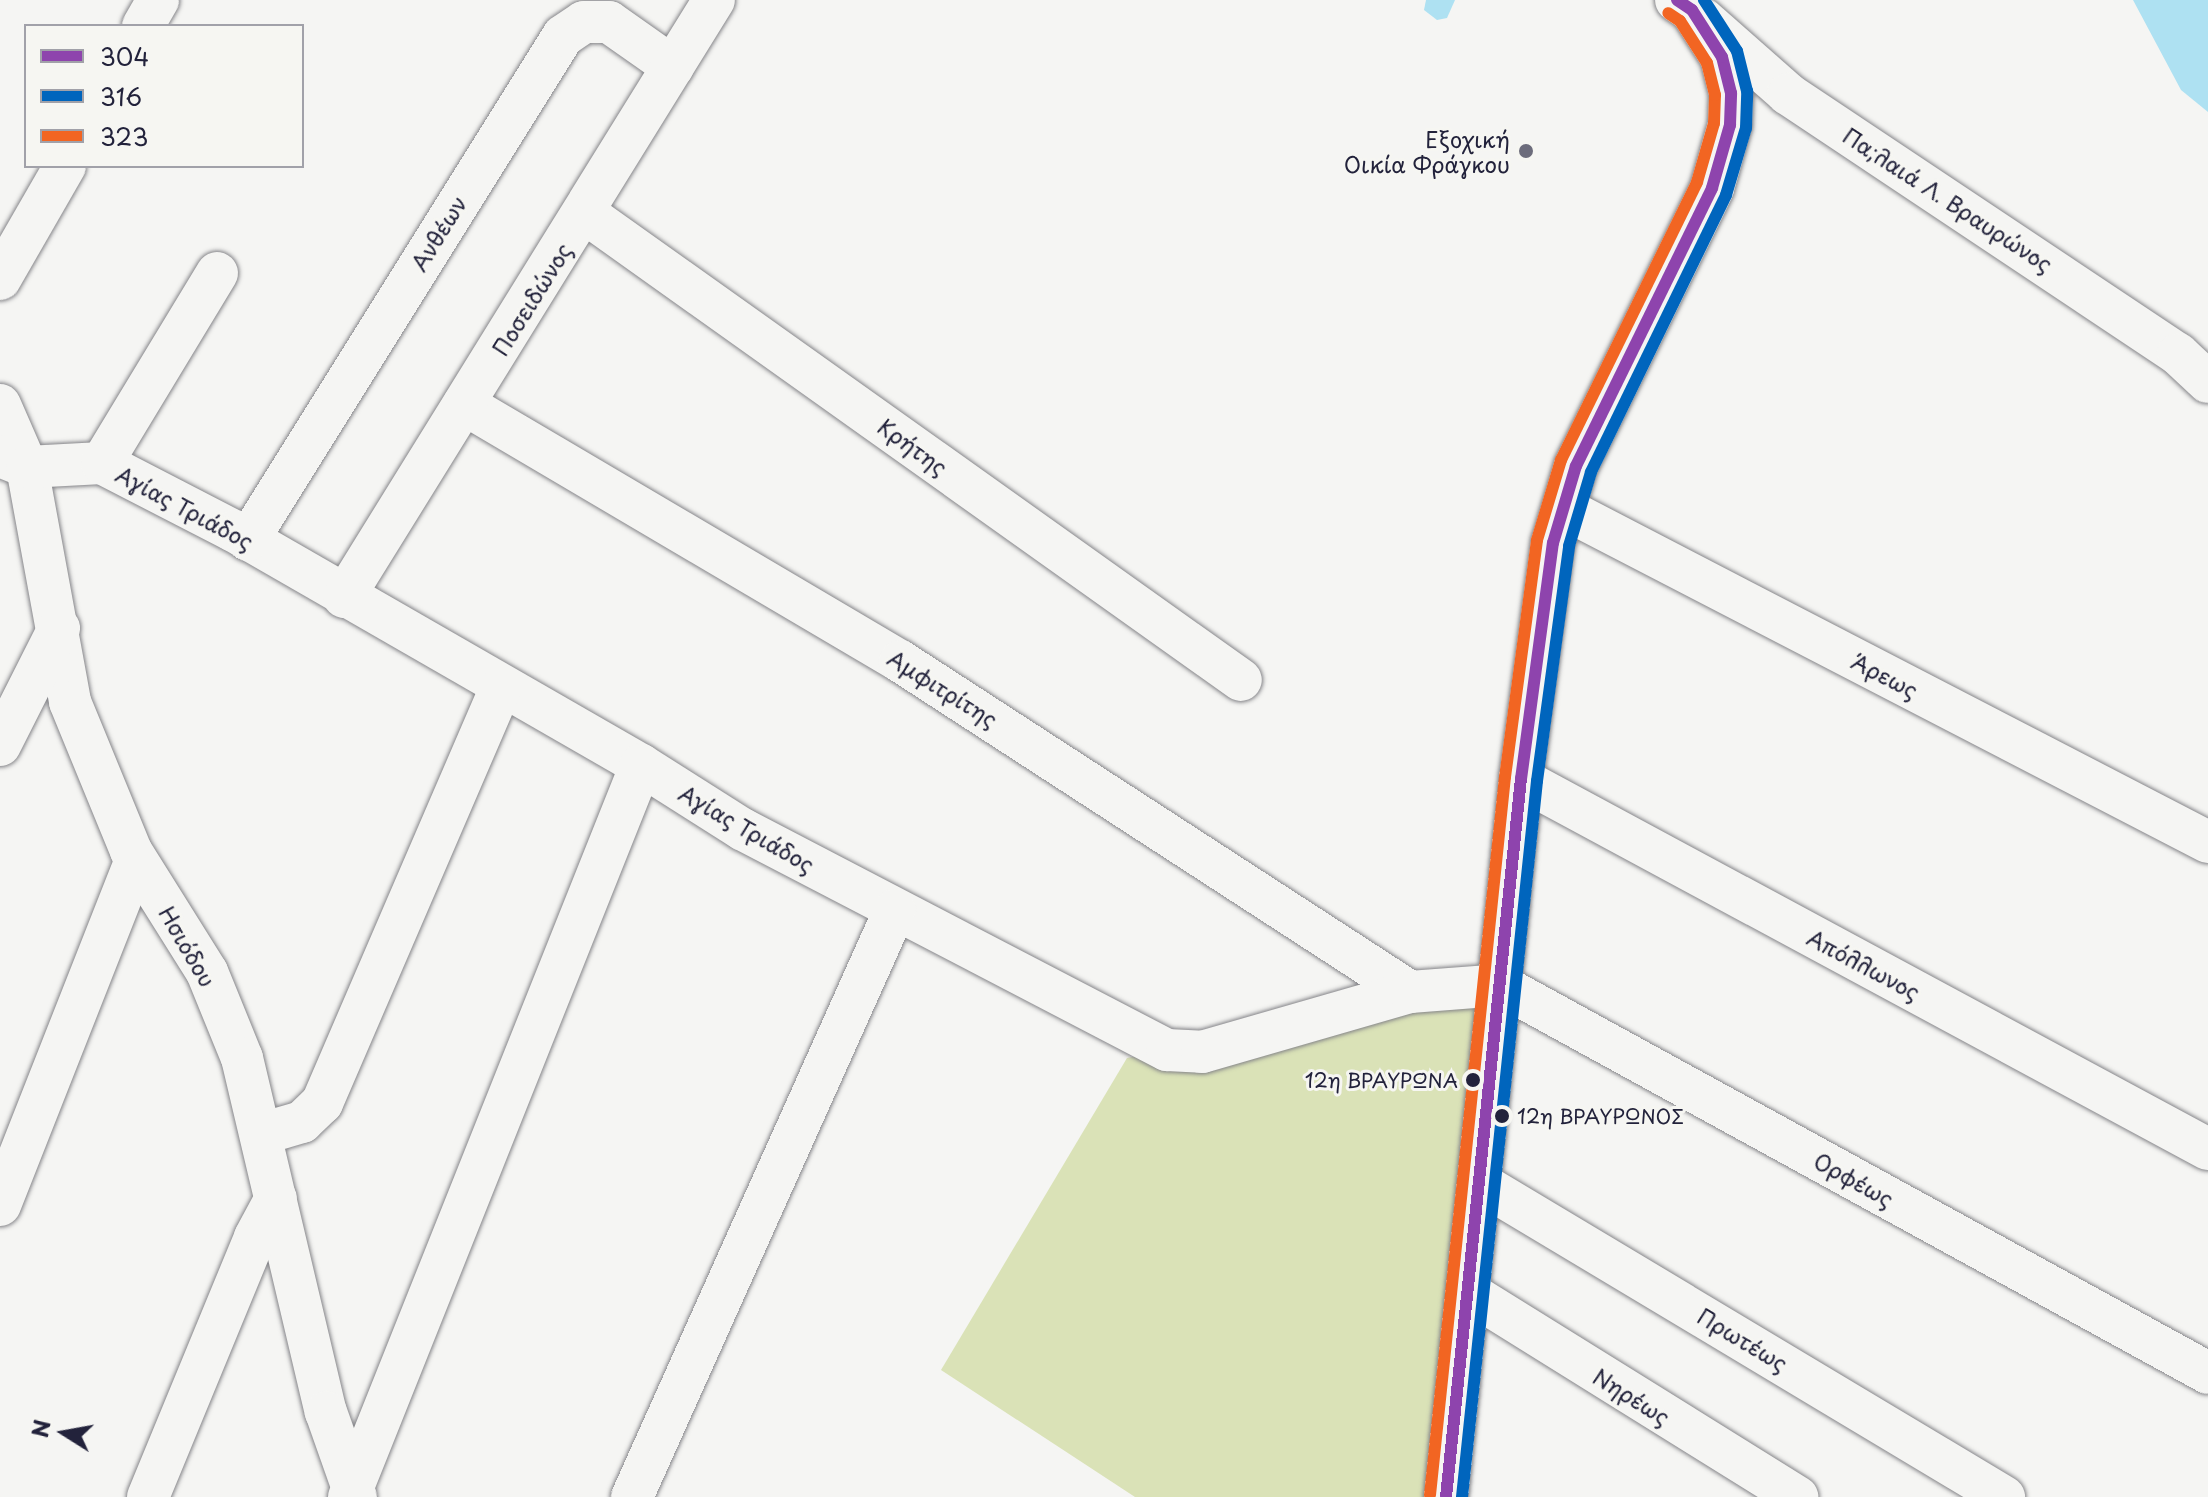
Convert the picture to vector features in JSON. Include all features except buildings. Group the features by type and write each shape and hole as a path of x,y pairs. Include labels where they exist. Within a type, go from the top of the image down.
{"main road":[{"path":"1446,1497 1521,779 1543,605 1563,508 1582,452 1712,188 1726,144 1731,111 1728,74 1716,44 1685,5"}],"street":[{"path":"144,24 158,0"},
{"name":"Ποσειδώνος","path":"344,597 585,213 714,0"},
{"name":"Πα;λαιά Λ. Βραυρώνος","path":"1685,5 1788,94 2178,354 2208,382"},
{"name":"Ανθέων","path":"248,540 563,36 584,22 609,22 673,67"},
{"path":"0,279 64,168"},
{"name":"Κρήτης","path":"585,213 1241,680"},
{"path":"102,463 217,273"},
{"name":"Αμφιτρίτης","path":"464,404 900,661 1410,992"},
{"name":"Ησιόδου","path":"0,405 59,628 70,702 136,860 207,972 242,1058 326,1412 353,1494"},
{"name":"Αγίας Τριάδος","path":"13,461 102,463 248,540 641,765 742,829 1167,1050 1202,1052 1410,992 1500,985"},
{"name":"Άρεως","path":"1563,508 2208,842"},
{"path":"0,745 59,628"},
{"path":"261,1134 302,1122 322,1103 501,687"},
{"path":"353,1494 641,765"},
{"name":"Απόλλωνος","path":"1521,779 2208,1149"},
{"path":"0,1205 136,860"},
{"path":"632,1497 895,910"},
{"name":"Ορφέως","path":"1500,985 2208,1373"},
{"name":"Πρωτέως","path":"1480,1183 2004,1497"},
{"path":"148,1497 255,1237 276,1198"},
{"name":"Νηρέως","path":"1468,1292 1797,1497"}],"green space":[{"path":"1500,985 1446,1497 1135,1497 941,1370 1127,1058"}],"water":[{"path":"1426,0 1455,0 1447,18 1437,20 1424,10"},
{"path":"2133,0 2208,0 2208,112 2181,90"}],"transit line":[{"name":"304","path":"1446,1497 1521,779 1553,543 1576,466 1712,188 1730,125 1731,93 1722,57 1692,10 1677,0"},
{"name":"316","path":"1462,1497 1537,781 1569,546 1591,472 1726,195 1746,128 1747,91 1737,51 1704,0"},
{"name":"323","path":"1430,1495 1505,777 1537,540 1561,460 1697,182 1714,123 1715,95 1707,63 1680,21 1668,13"}],"place":[{"name":"Εξοχική Οικία Φράγκου","path":"1526,151"},
{"name":"12η ΒΡΑΥΡΩΝΑ","path":"1473,1080"},
{"name":"12η ΒΡΑΥΡΩΝΟΣ","path":"1502,1116"}]}
